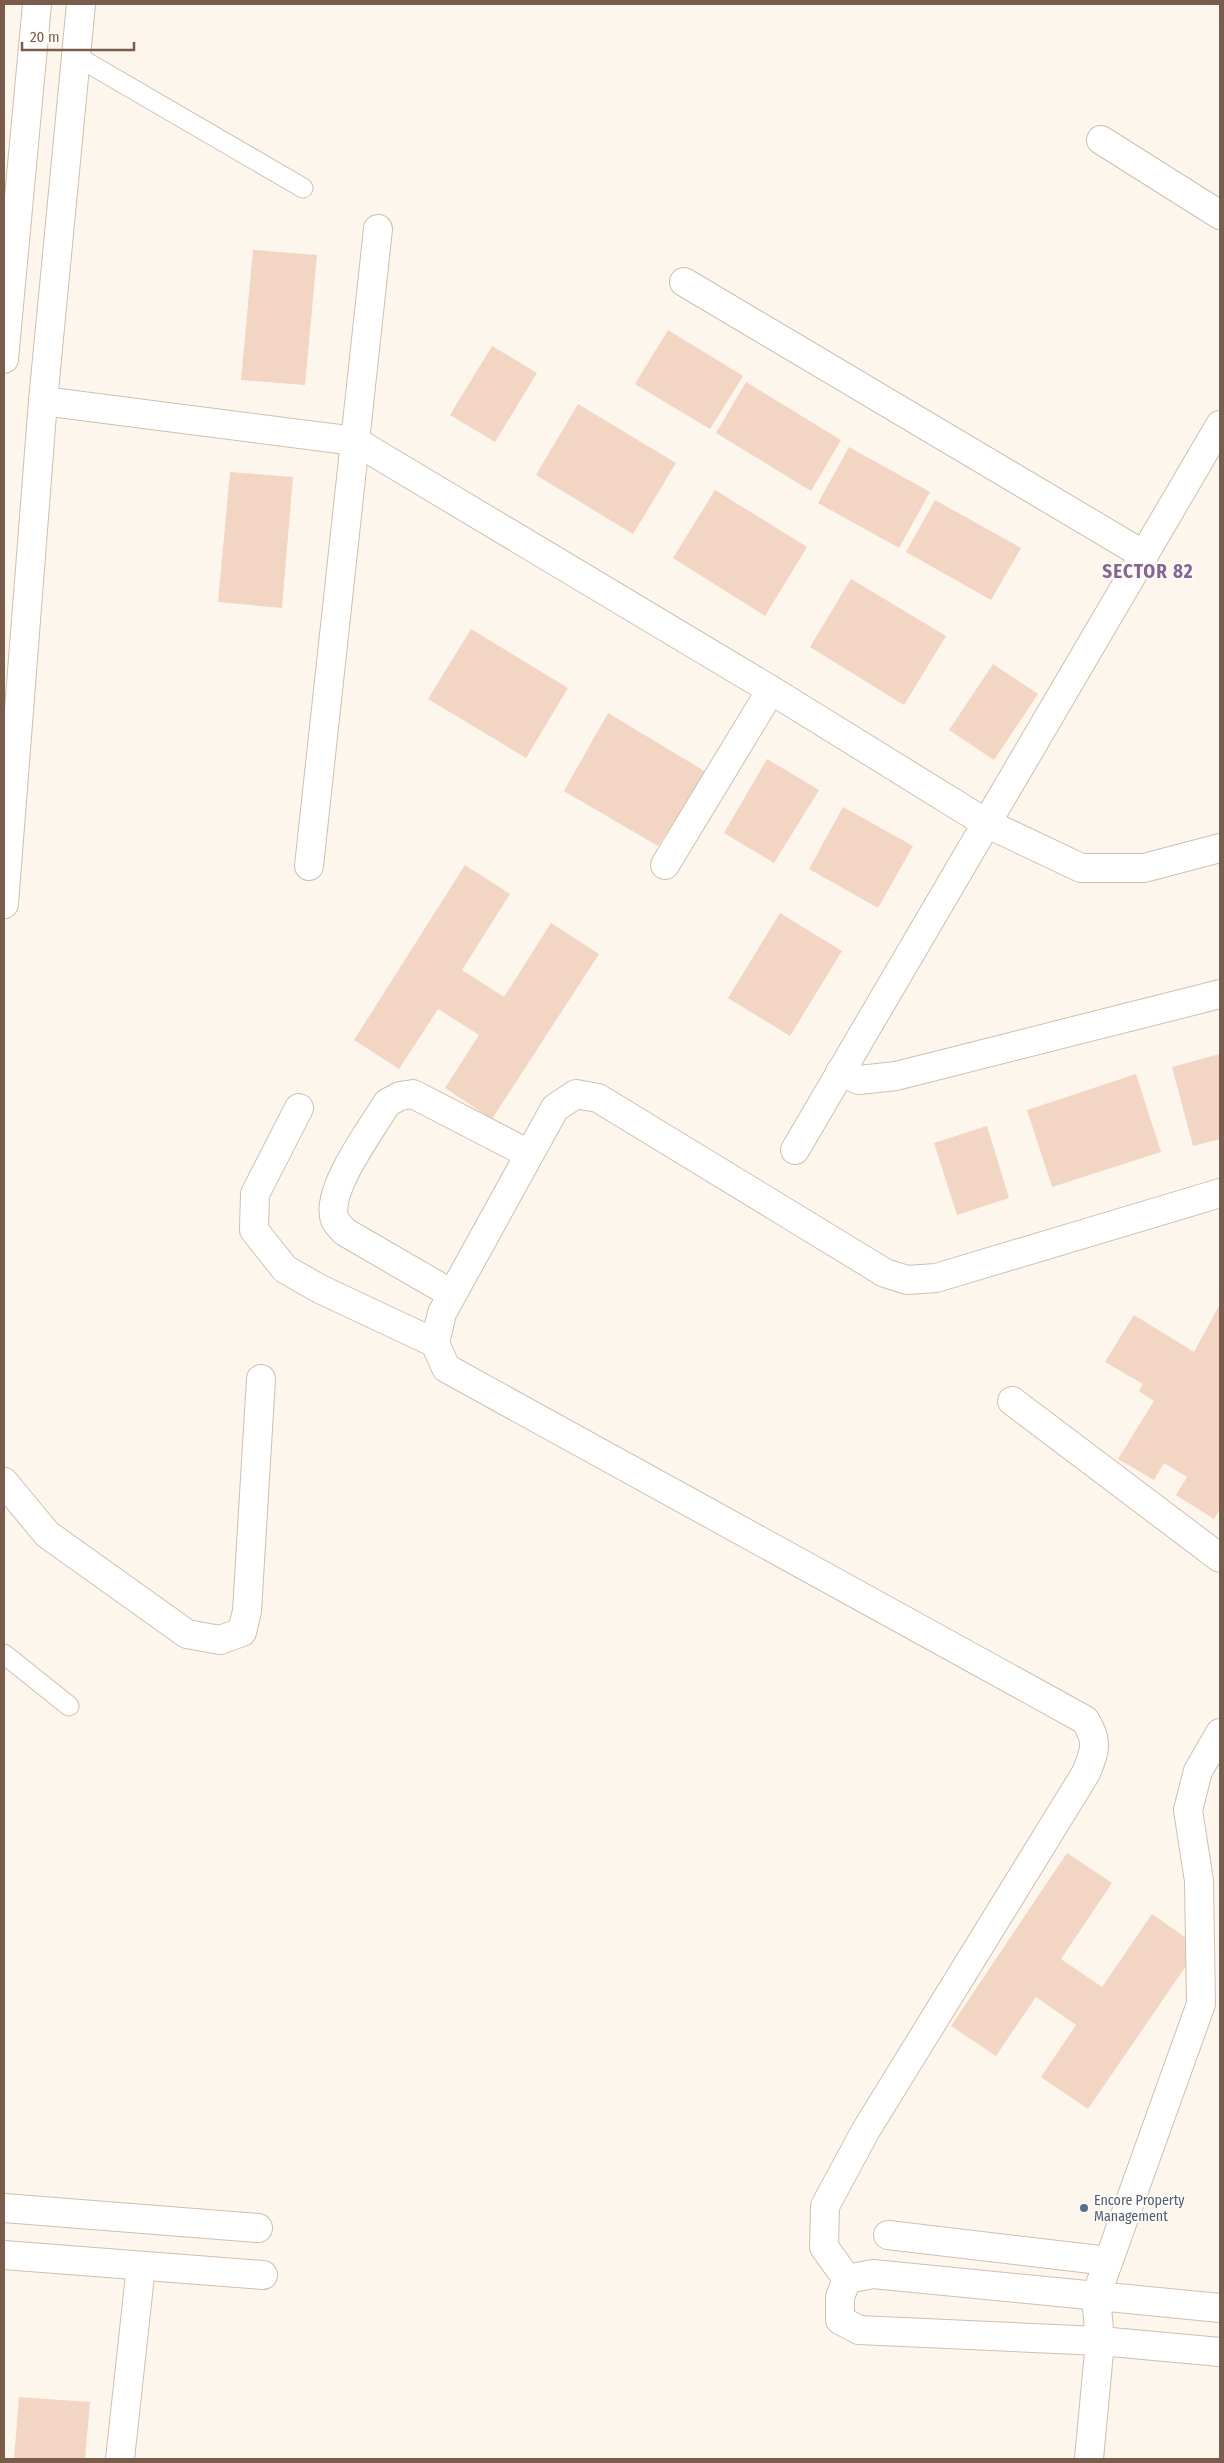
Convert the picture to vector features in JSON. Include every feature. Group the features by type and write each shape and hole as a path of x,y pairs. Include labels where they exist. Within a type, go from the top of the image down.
{"street":[{"path":"4,359 37,4"},
{"path":"4,904 7,844 43,402 81,4"},
{"path":"1101,140 1220,215"},
{"path":"309,866 378,229"},
{"path":"684,282 1144,555"},
{"path":"43,402 355,441 771,690 986,823 1081,868 1144,868 1220,848"},
{"path":"795,1150 1220,425"},
{"path":"665,864 771,690"},
{"path":"840,1072 859,1080 896,1076 1220,994"},
{"path":"452,1294 345,1232 335,1220 334,1202 339,1183 387,1103 400,1096 413,1094 529,1154"},
{"path":"848,2279 824,2247 825,2206 866,2130 1086,1773 1093,1756 1095,1735 1085,1720 446,1368 435,1343 442,1313 555,1108 576,1094 598,1098 885,1273 907,1280 936,1278 1220,1193"},
{"path":"299,1108 255,1194 254,1230 285,1269 320,1289 435,1343"},
{"path":"4,1482 47,1534 187,1634 220,1640 242,1632 247,1611 260,1379"},
{"path":"1012,1401 1220,1558"},
{"path":"1089,2459 1100,2341 1096,2296 1201,2004 1199,1881 1188,1810 1198,1771 1220,1733"},
{"path":"4,2208 258,2228"},
{"path":"888,2235 1108,2261"},
{"path":"4,2255 263,2275"},
{"path":"120,2459 141,2266"},
{"path":"848,2279 872,2274 1220,2308"},
{"path":"848,2279 840,2297 840,2320 859,2330 1100,2341 1220,2352"}],"lane":[{"path":"76,56 303,188"},
{"path":"4,1654 69,1706"}],"building":[{"path":"253,250 317,255 305,385 241,380"},
{"path":"668,330 743,376 710,429 635,384"},
{"path":"492,346 537,373 495,442 450,415"},
{"path":"746,382 841,440 811,491 716,433"},
{"path":"578,404 676,463 633,534 536,475"},
{"path":"849,447 930,492 899,548 818,503"},
{"path":"230,472 293,477 282,608 218,602"},
{"path":"715,490 807,547 765,616 673,558"},
{"path":"935,500 1021,548 991,600 906,552"},
{"path":"851,579 946,636 904,705 810,647"},
{"path":"471,629 568,688 526,758 428,699"},
{"path":"993,664 1038,694 994,760 949,730"},
{"path":"608,713 706,772 658,846 564,791"},
{"path":"767,759 819,790 774,863 724,833"},
{"path":"843,807 913,846 878,908 809,869"},
{"path":"465,865 510,894 462,970 504,997 551,923 599,954 492,1119 445,1088 479,1035 438,1009 399,1069 354,1040"},
{"path":"780,913 842,951 790,1036 728,998"},
{"path":"1220,1054 1220,1139 1193,1146 1172,1067"},
{"path":"1136,1074 1161,1152 1052,1187 1027,1110"},
{"path":"987,1126 1009,1198 957,1215 934,1143"},
{"path":"1220,1304 1220,1509 1214,1519 1176,1495 1187,1477 1164,1463 1154,1480 1118,1459 1154,1401 1139,1391 1143,1384 1105,1362 1134,1315 1194,1352"},
{"path":"1067,1853 1112,1883 1061,1959 1102,1987 1152,1914 1199,1947 1088,2109 1041,2077 1076,2025 1036,1997 996,2056 951,2026"},
{"path":"19,2397 90,2402 85,2459 14,2459"}],"place":[{"name":"Encore Property Management","path":"1084,2208"}],"district":[{"name":"SECTOR 82","path":"1148,571"}]}
